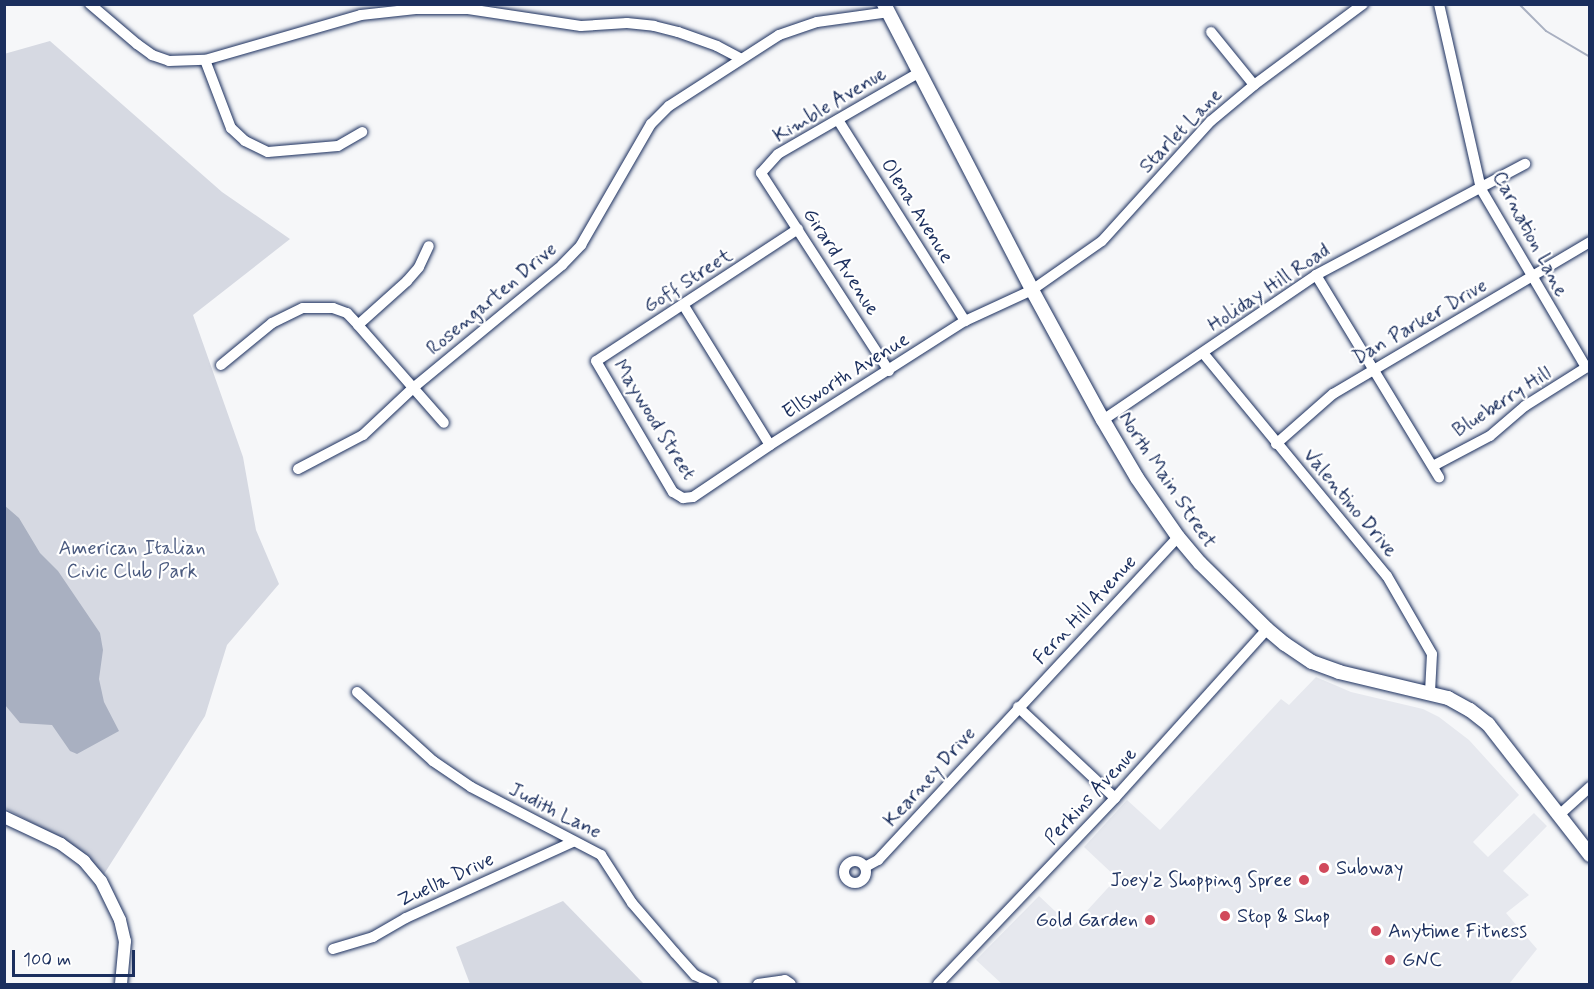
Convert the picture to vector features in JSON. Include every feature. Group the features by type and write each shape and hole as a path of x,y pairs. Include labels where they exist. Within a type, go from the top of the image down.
{"main road":[{"name":"North Main Street","path":"887,8 1032,290 1102,420 1137,478 1200,564 1285,644 1312,662 1339,672 1448,698 1470,710 1488,724 1590,855"}],"street":[{"path":"90,4 152,55 169,61 205,60 361,15 416,9 468,9 581,26 627,23 654,26 717,46 740,58"},
{"name":"Starlet Lane","path":"1032,290 1102,241 1211,121 1254,85 1363,4"},
{"name":"Carnation Lane","path":"1439,4 1481,189 1531,278 1588,366"},
{"name":"Rosengarten Drive","path":"298,469 363,435 414,388 562,265 581,245 651,124 669,106 740,58 779,35 817,22 887,8"},
{"path":"1211,32 1254,85"},
{"path":"205,60 231,129 245,141 268,152 338,146 362,132"},
{"name":"Kimble Avenue","path":"761,173 778,154 920,72"},
{"name":"Olena Avenue","path":"838,120 965,321"},
{"name":"Holiday Hill Road","path":"1102,420 1316,274 1525,164"},
{"name":"Girard Avenue","path":"761,173 889,371"},
{"name":"Goff Street","path":"596,361 684,306 798,229"},
{"name":"Dan Parker Drive","path":"1276,444 1333,394 1590,242"},
{"path":"358,325 407,281 419,267 429,246"},
{"path":"1316,274 1439,477"},
{"name":"Ellsworth Avenue","path":"683,498 693,497 770,444 965,321 1032,290"},
{"path":"684,306 770,444"},
{"path":"221,365 272,323 303,308 333,308 347,313 444,423"},
{"name":"Valentino Drive","path":"1203,353 1387,576 1432,654 1430,693"},
{"name":"Maywood Street","path":"596,361 673,492 683,498"},
{"name":"Blueberry Hill","path":"1433,466 1490,436 1525,406 1588,366"},
{"name":"Fern Hill Avenue","path":"1018,707 1178,537"},
{"name":"Perkins Avenue","path":"938,984 1115,798 1268,629"},
{"name":"Judith Lane","path":"357,692 433,761 471,787 573,842 584,844 601,855 632,903 675,953 695,975 713,984"},
{"path":"1018,707 1115,798"},
{"name":"Kearney Drive","path":"865,867 878,860 1018,707"},
{"path":"1558,816 1590,787"},
{"path":"4,817 61,844 84,861 101,881 120,920 125,941 121,984"},
{"name":"Zuella Drive","path":"333,949 373,937 406,918 573,842"},
{"path":"758,984 785,980 791,984"}],"shaded area":[{"path":"1316,677 1351,692 1423,709 1439,717 1469,740 1519,795 1473,842 1488,857 1534,813 1547,826 1503,871 1529,895 1506,913 1537,949 1509,984 1002,984 976,960 1039,896 1072,927 1117,878 1084,847 1127,800 1160,830 1281,699 1289,705"}],"green space":[{"name":"American Italian Civic Club Park","path":"50,41 222,192 290,239 193,315 243,457 256,530 279,584 227,645 205,716 104,874 62,839 5,808 4,54"},
{"path":"563,901 644,984 470,984 456,947"}],"water":[{"path":"4,505 19,518 40,553 58,571 100,633 103,650 99,679 104,702 119,731 77,754 70,751 52,725 20,723 5,705"}],"waterway":[{"path":"1519,4 1546,31 1590,57"}],"place":[{"name":"Subway","path":"1324,868"},
{"name":"Joey'z Shopping Spree","path":"1304,880"},
{"name":"Stop & Shop","path":"1225,916"},
{"name":"Gold Garden","path":"1150,920"},
{"name":"Anytime Fitness","path":"1376,931"},
{"name":"GNC","path":"1390,960"}]}
